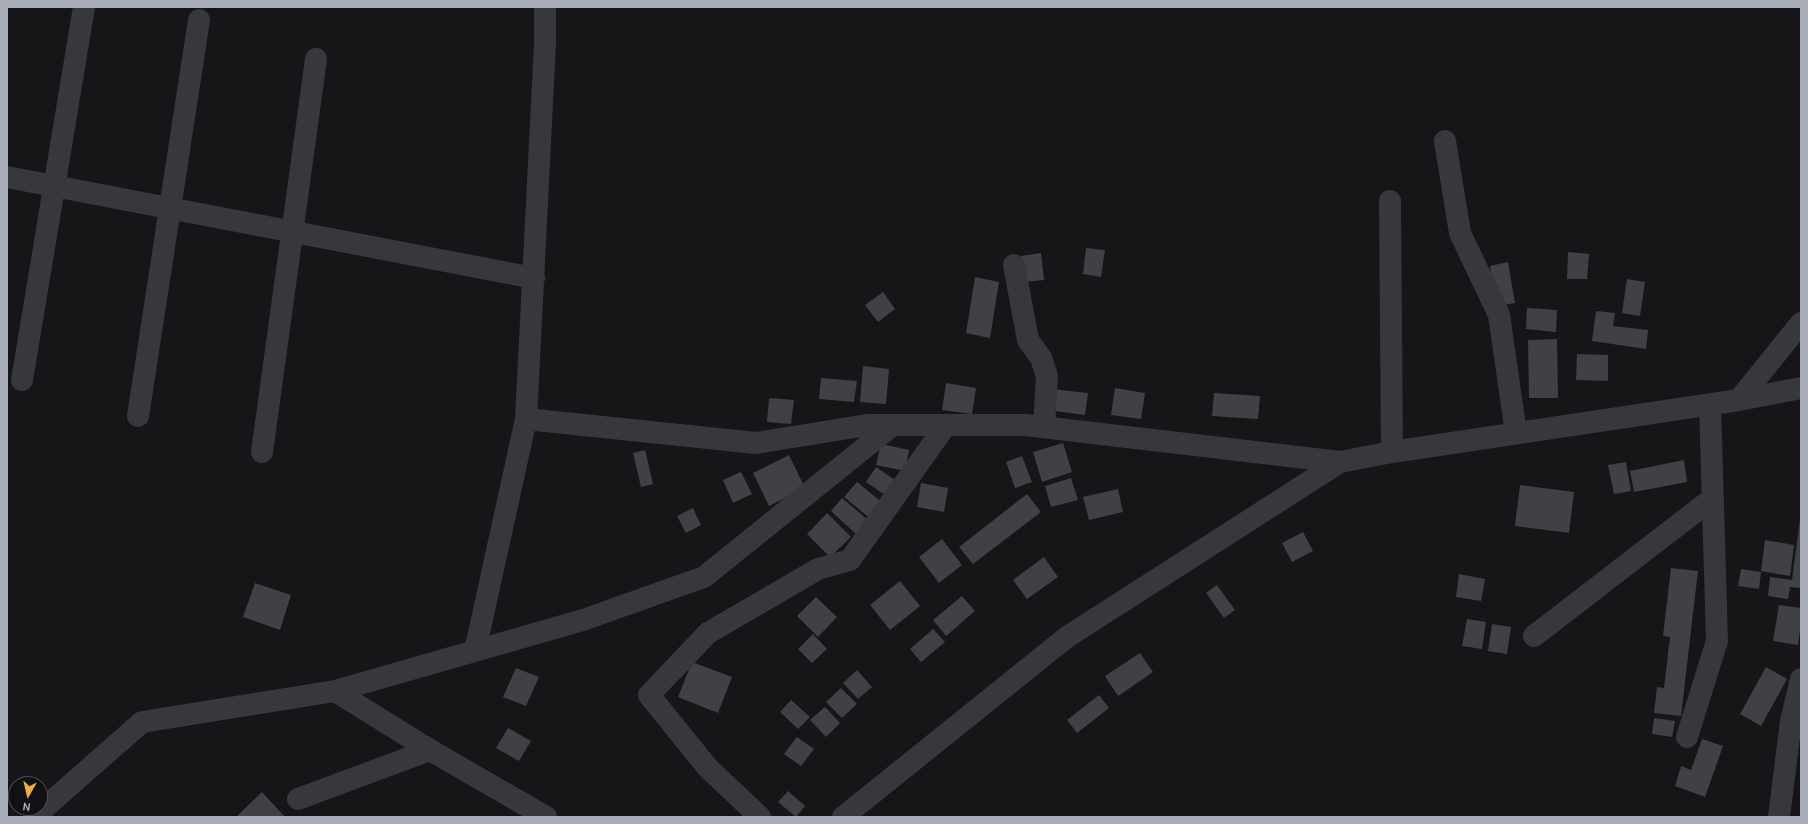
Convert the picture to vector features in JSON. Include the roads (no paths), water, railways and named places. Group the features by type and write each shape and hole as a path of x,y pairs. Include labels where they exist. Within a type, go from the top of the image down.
{"street":[{"path":"22,380 84,7"},
{"path":"475,651 526,419 545,44 544,7"},
{"path":"138,416 199,20"},
{"path":"262,452 316,60"},
{"path":"1445,141 1460,233 1499,318 1516,433"},
{"path":"7,177 171,207 534,278"},
{"path":"1390,201 1392,452"},
{"path":"1014,265 1028,340 1041,358 1047,376 1044,428"},
{"path":"1739,400 1801,323"},
{"path":"526,419 756,443 867,425 1025,425 1340,462 1392,452 1739,400 1801,388"},
{"path":"1687,737 1717,641 1710,404"},
{"path":"34,817 142,722 335,691 583,620 704,577 893,425"},
{"path":"760,817 708,768 649,695 708,633 818,569 850,560 946,425"},
{"path":"843,817 1067,637 1340,462"},
{"path":"1534,636 1713,498"},
{"path":"1779,817 1796,724 1801,679"},
{"path":"335,691 430,750 546,817"},
{"path":"298,798 430,750"}]}
